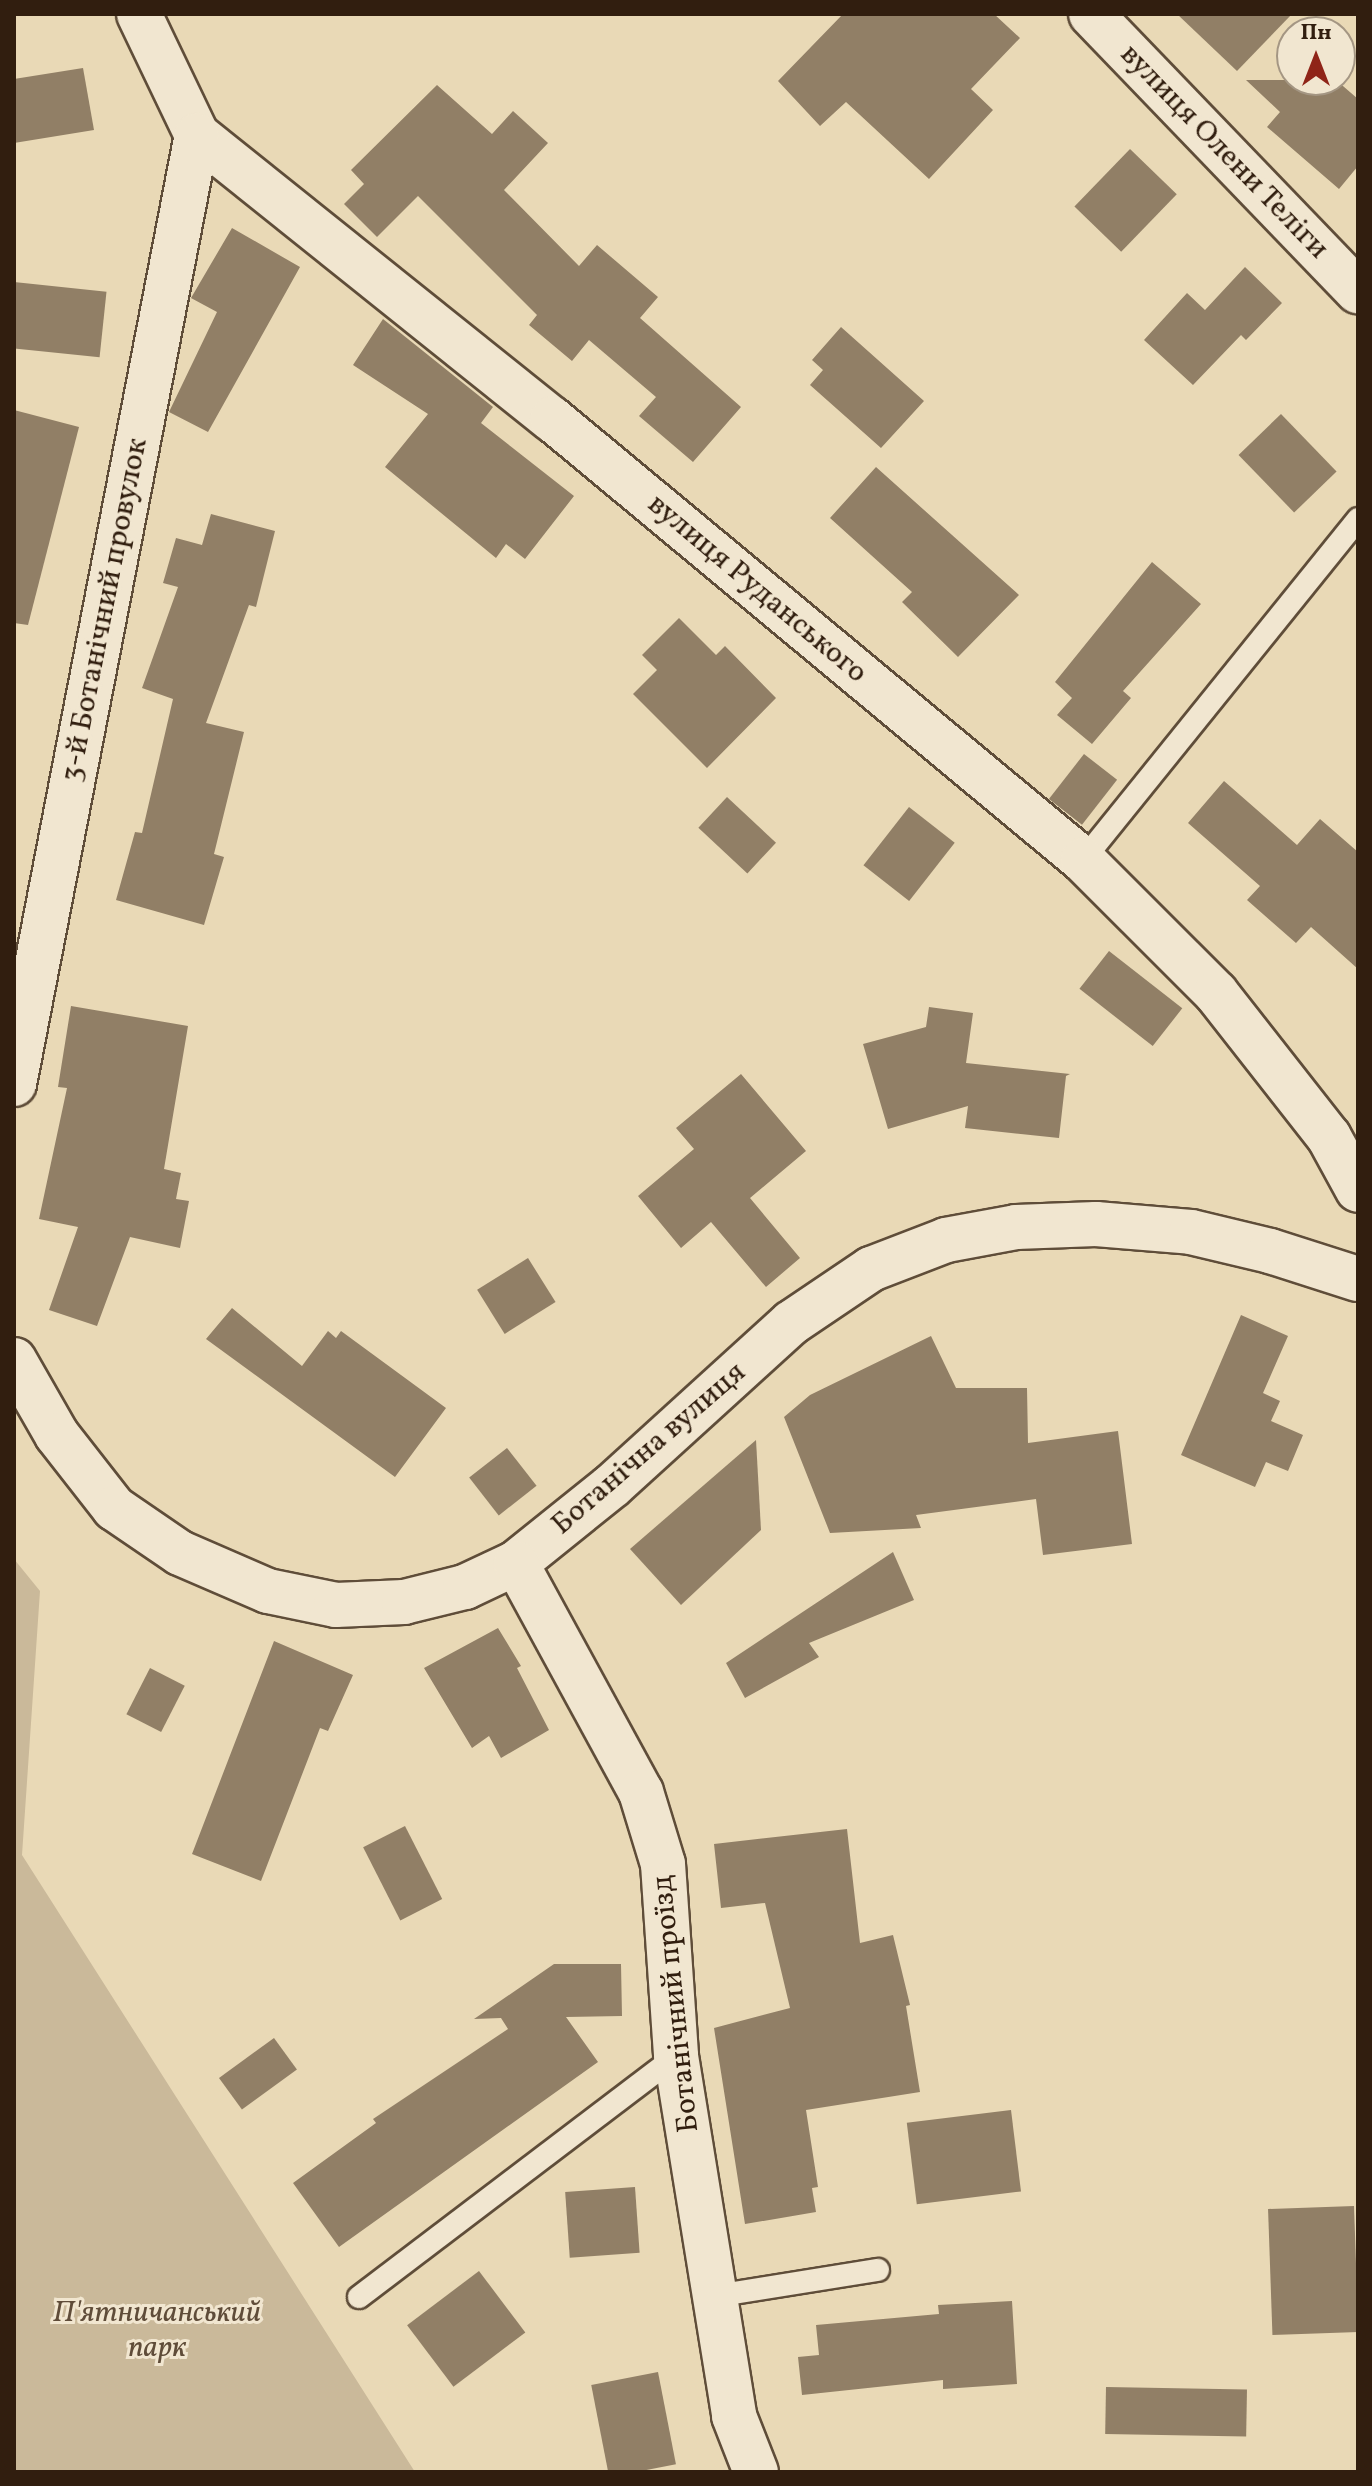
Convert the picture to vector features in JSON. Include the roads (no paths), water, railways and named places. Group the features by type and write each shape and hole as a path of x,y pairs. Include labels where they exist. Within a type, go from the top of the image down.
{"street":[{"name":"вулиця Руданського","path":"139,14 197,135 552,419 1083,860 1216,993 1329,1137 1358,1190"},
{"name":"вулиця Олени Теліги","path":"1091,14 1358,291"},
{"name":"3-й Ботанічний провулок","path":"14,1084 197,135"},
{"name":"Ботанічна вулиця","path":"14,1360 57,1435 114,1508 180,1553 268,1591 336,1605 404,1602 465,1587 516,1563 613,1485 791,1323 871,1269 946,1240 1016,1227 1096,1224 1191,1232 1270,1251 1358,1279"},
{"name":"Ботанічний проїзд","path":"516,1563 641,1792 663,1864 676,2056 734,2416 756,2472"}],"lane":[{"path":"1083,860 1358,519"},
{"path":"359,2297 676,2056"},
{"path":"715,2296 878,2270"}],"park label":[{"name":"П'ятничанський парк","path":"157,2330"}]}
